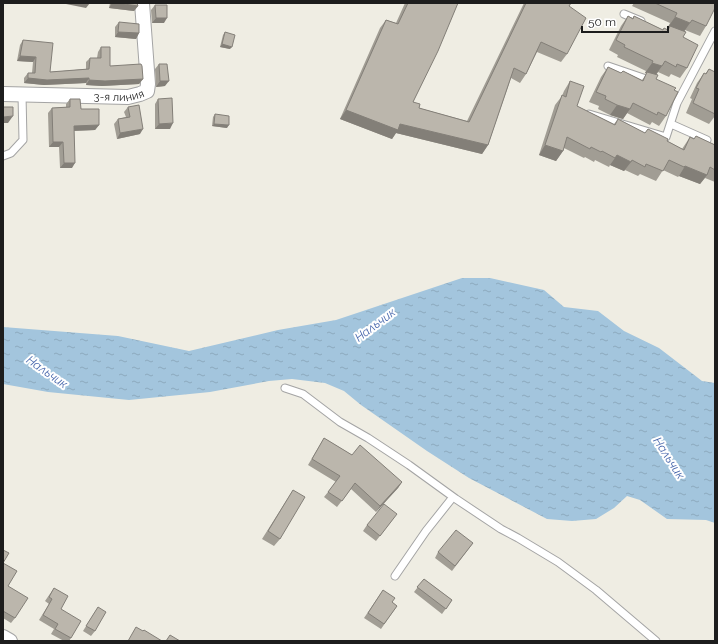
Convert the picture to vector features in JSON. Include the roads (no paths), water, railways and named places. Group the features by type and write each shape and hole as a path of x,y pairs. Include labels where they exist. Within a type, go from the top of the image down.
{"street":[{"name":"3-я линия","path":"3,94 128,97 147,91 148,84 142,3"},
{"path":"3,637 10,641"}],"lane":[{"path":"624,14 645,23"},
{"path":"587,113 666,137 677,103 684,91 702,47 715,31"},
{"path":"608,66 661,84"},
{"path":"676,88 684,91"},
{"path":"3,156 11,152 23,140 22,95"},
{"path":"671,124 707,140"},
{"path":"286,388 303,394 340,422 368,438 409,465 501,529 558,562 596,590 656,641"},
{"path":"395,576 453,497"}],"water":[{"name":"Нальчик","path":"462,278 490,278 544,290 564,307 598,311 624,331 659,348 702,381 715,383 715,523 706,520 667,519 640,500 627,496 614,508 596,519 572,521 547,519 469,478 427,451 361,405 344,391 325,383 292,379 269,381 210,392 129,400 48,392 3,384 3,327 118,336 189,351 278,330 336,320"}]}
